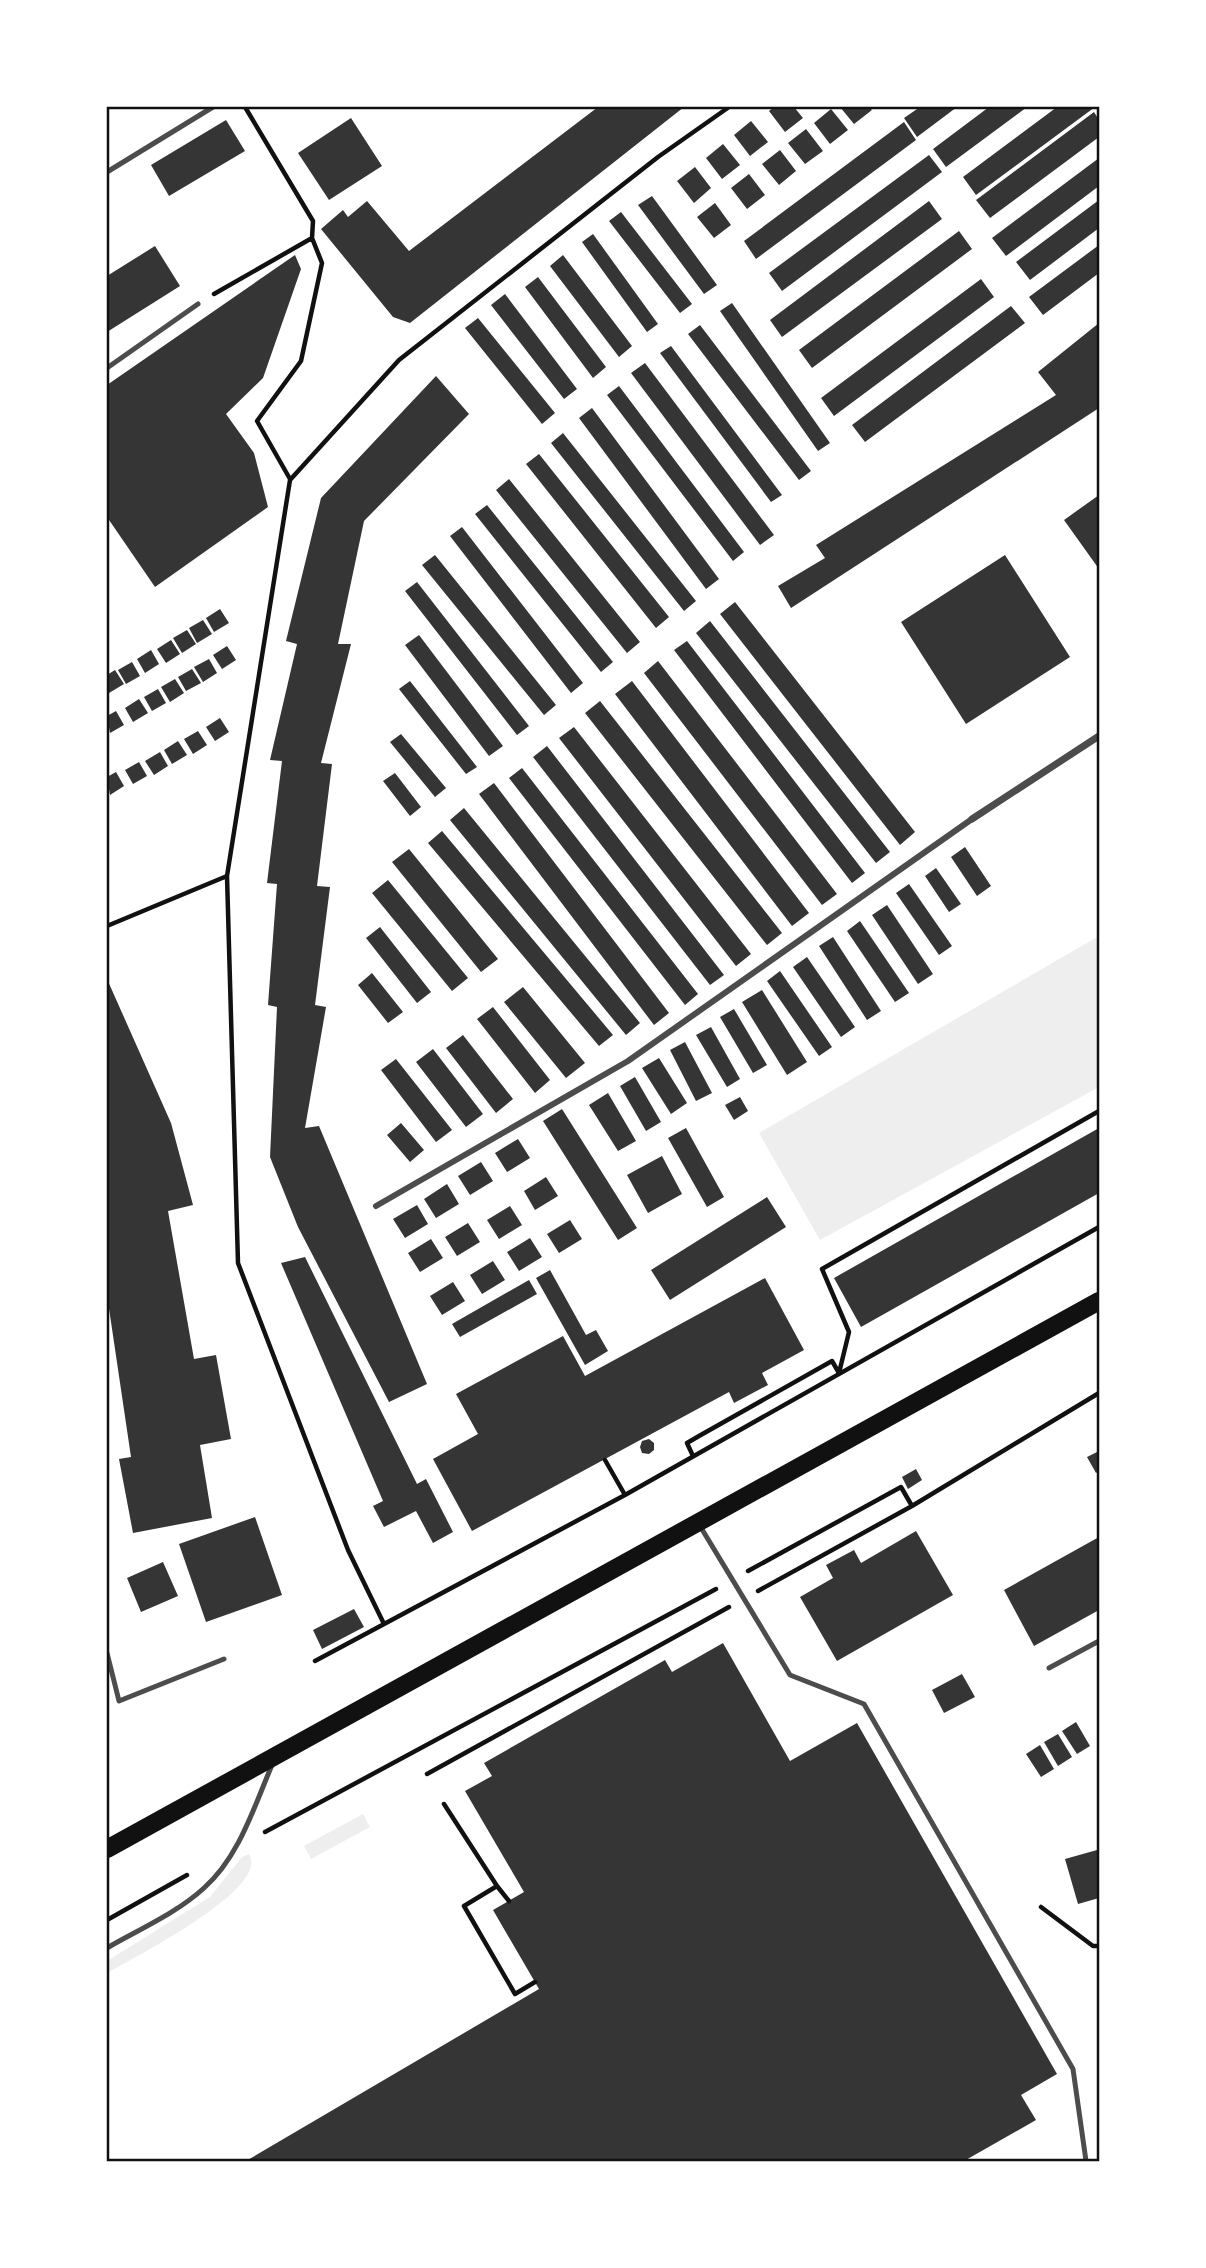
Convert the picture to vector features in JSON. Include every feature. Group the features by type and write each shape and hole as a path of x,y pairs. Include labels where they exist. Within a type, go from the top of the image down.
{"main road":[{"path":"107,1849 1099,1301"}],"street":[{"path":"376,1206 628,1061 972,819 1099,737"}],"lane":[{"path":"107,172 213,107"},
{"path":"107,368 198,304"},
{"path":"699,1523 790,1675 864,1704 1073,2069 1086,2161"},
{"path":"1049,1668 1099,1641"},
{"path":"107,1653 120,1701 224,1659"},
{"path":"107,1948 203,1889 234,1849 275,1757"}],"path":[{"path":"245,107 313,221 312,238 322,263 301,360 257,421 290,480"},
{"path":"384,1624 348,1549 239,1263 227,876 290,480 399,360 658,157 729,107"},
{"path":"198,304 312,238"},
{"path":"107,926 227,876"},
{"path":"839,1374 849,1332 822,1269 1099,1111"},
{"path":"315,1661 625,1494 1099,1227"},
{"path":"693,1456 687,1443 832,1361 839,1374"},
{"path":"779,1579 912,1506 1099,1393"},
{"path":"605,1460 625,1494"},
{"path":"234,1849 901,1487 912,1506"},
{"path":"427,1774 744,1599"},
{"path":"444,1804 509,1901"},
{"path":"107,1920 188,1875"},
{"path":"497,1886 464,1906 515,1994 535,1982"},
{"path":"1041,1907 1099,1947"}],"shaded area":[{"path":"1099,936 1099,1087 820,1240 759,1133"},
{"path":"363,1814 370,1827 311,1859 304,1846"},
{"path":"249,1854 250,1868 240,1885 221,1903 169,1938 107,1973 107,1961 210,1897 242,1857"}],"building":[{"path":"598,107 684,107 410,323 393,317 321,229 343,210 348,217 367,201 409,251"},
{"path":"774,107 794,107 803,118 785,132 769,111"},
{"path":"840,107 869,107 872,110 854,124"},
{"path":"920,107 957,107 917,137 904,118"},
{"path":"989,107 1027,107 946,167 933,149"},
{"path":"1057,107 1095,107 976,195 963,177"},
{"path":"831,109 848,130 830,144 814,123"},
{"path":"1094,112 1099,120 1099,137 990,218 976,200"},
{"path":"351,118 382,166 329,200 298,153"},
{"path":"226,120 245,151 169,196 151,165"},
{"path":"751,121 768,142 750,156 734,135"},
{"path":"904,122 916,140 756,259 744,241"},
{"path":"806,129 823,151 805,164 788,143"},
{"path":"723,144 740,165 722,179 706,158"},
{"path":"780,150 796,171 779,185 762,164"},
{"path":"929,155 942,172 782,291 769,273"},
{"path":"1099,158 1099,186 1006,256 992,238"},
{"path":"695,167 711,188 694,203 677,181"},
{"path":"749,174 765,195 747,209 731,188"},
{"path":"652,196 717,285 704,294 638,205"},
{"path":"1099,200 1099,228 1030,280 1016,262"},
{"path":"929,201 942,219 782,337 770,320"},
{"path":"715,203 731,225 714,238 697,217"},
{"path":"621,212 692,304 680,313 609,221"},
{"path":"959,231 972,249 812,368 799,350"},
{"path":"593,234 658,324 647,332 582,242"},
{"path":"1099,245 1099,273 1043,315 1029,297"},
{"path":"155,246 180,286 107,332 107,276"},
{"path":"295,255 301,269 263,378 226,414 254,453 268,507 155,587 107,517 107,385"},
{"path":"563,255 632,346 619,357 550,266"},
{"path":"538,277 606,367 593,378 525,287"},
{"path":"981,279 994,297 834,416 821,398"},
{"path":"505,294 577,389 564,399 491,305"},
{"path":"732,303 830,443 818,451 720,311"},
{"path":"1011,306 1025,323 865,442 852,425"},
{"path":"478,318 555,413 542,424 465,328"},
{"path":"1099,323 1099,408 791,608 778,586 825,558 816,545 1056,395 1038,372"},
{"path":"700,325 811,471 799,480 688,334"},
{"path":"671,346 782,495 771,502 660,353"},
{"path":"645,363 774,535 760,545 631,373"},
{"path":"436,376 469,414 364,521 338,644 351,644 321,763 332,764 317,886 330,887 315,1005 326,1007 305,1128 319,1126 427,1384 389,1402 298,1227 270,1157 277,1007 268,1005 277,884 267,883 282,761 270,760 297,644 286,641 321,498"},
{"path":"619,386 744,552 733,561 607,395"},
{"path":"592,408 719,579 706,589 579,418"},
{"path":"563,433 696,601 684,611 551,443"},
{"path":"539,454 669,617 656,628 526,464"},
{"path":"509,479 640,642 627,653 496,490"},
{"path":"1099,495 1099,569 1064,520"},
{"path":"487,505 613,662 601,672 475,514"},
{"path":"462,527 583,683 571,693 450,536"},
{"path":"435,555 556,705 544,715 422,565"},
{"path":"1005,555 1070,657 966,724 901,622"},
{"path":"417,582 529,726 517,735 405,591"},
{"path":"735,602 915,832 900,845 720,614"},
{"path":"220,609 229,623 214,632 206,618"},
{"path":"203,620 212,634 197,643 189,628"},
{"path":"710,621 890,852 876,863 696,633"},
{"path":"187,630 196,644 182,653 173,638"},
{"path":"419,635 503,746 489,756 405,645"},
{"path":"171,640 180,654 166,663 157,649"},
{"path":"687,641 865,873 852,883 674,650"},
{"path":"227,646 236,660 222,669 213,655"},
{"path":"151,650 159,664 145,673 137,659"},
{"path":"209,659 217,673 203,682 194,667"},
{"path":"658,661 837,894 822,905 644,673"},
{"path":"132,662 140,676 126,684 118,670"},
{"path":"192,669 201,683 186,691 178,677"},
{"path":"115,670 124,684 109,693 107,675"},
{"path":"175,679 184,693 170,702 161,687"},
{"path":"410,681 477,767 466,774 399,689"},
{"path":"632,681 809,913 792,926 615,694"},
{"path":"158,689 166,703 152,711 144,697"},
{"path":"139,699 148,713 133,722 125,708"},
{"path":"600,701 782,933 767,945 585,713"},
{"path":"116,711 124,725 110,733 107,716"},
{"path":"220,718 229,732 215,741 206,727"},
{"path":"574,727 751,954 736,966 559,738"},
{"path":"198,731 207,745 193,754 184,739"},
{"path":"401,734 446,788 435,797 390,742"},
{"path":"178,741 187,755 172,764 164,750"},
{"path":"547,746 724,975 710,985 533,757"},
{"path":"160,752 168,766 154,775 145,761"},
{"path":"139,762 147,776 133,784 125,770"},
{"path":"522,768 698,994 685,1005 509,778"},
{"path":"116,772 124,786 110,795 107,777"},
{"path":"395,773 421,807 410,816 383,781"},
{"path":"494,783 669,1013 654,1025 479,794"},
{"path":"464,808 640,1023 626,1035 450,820"},
{"path":"442,831 613,1035 599,1046 428,843"},
{"path":"965,847 991,886 977,896 951,857"},
{"path":"409,849 498,959 481,972 392,862"},
{"path":"936,868 961,904 949,912 925,876"},
{"path":"388,880 468,978 452,991 372,893"},
{"path":"909,884 952,946 939,955 896,893"},
{"path":"887,905 933,974 918,984 872,915"},
{"path":"860,921 909,993 895,1002 847,931"},
{"path":"380,927 431,992 417,1003 366,938"},
{"path":"833,937 881,1011 867,1020 819,946"},
{"path":"807,957 855,1027 841,1037 793,967"},
{"path":"780,971 832,1047 819,1056 767,981"},
{"path":"372,973 403,1012 388,1023 358,985"},
{"path":"107,979 171,1123 193,1205 168,1211 194,1359 216,1355 231,1439 200,1445 212,1518 133,1533 119,1459 131,1457 107,1295"},
{"path":"523,987 585,1063 566,1078 504,1002"},
{"path":"762,990 807,1062 787,1075 742,1002"},
{"path":"493,1007 550,1080 535,1093 477,1019"},
{"path":"734,1009 767,1065 753,1073 720,1017"},
{"path":"711,1027 740,1079 727,1087 696,1035"},
{"path":"463,1035 513,1099 496,1113 446,1048"},
{"path":"685,1042 712,1093 696,1101 670,1050"},
{"path":"433,1049 483,1114 466,1127 416,1062"},
{"path":"659,1058 687,1103 671,1114 642,1068"},
{"path":"396,1059 452,1130 436,1142 381,1070"},
{"path":"635,1077 661,1122 646,1131 620,1086"},
{"path":"608,1093 636,1141 618,1151 589,1105"},
{"path":"740,1097 748,1111 734,1120 725,1105"},
{"path":"562,1109 637,1228 618,1240 543,1121"},
{"path":"401,1123 424,1150 410,1162 387,1135"},
{"path":"686,1128 724,1197 707,1207 668,1138"},
{"path":"1099,1128 1099,1193 861,1327 834,1278"},
{"path":"518,1139 530,1158 507,1172 495,1153"},
{"path":"662,1156 682,1194 648,1213 627,1175"},
{"path":"481,1162 493,1181 470,1195 458,1176"},
{"path":"546,1177 558,1196 535,1210 524,1191"},
{"path":"447,1184 459,1204 436,1218 424,1199"},
{"path":"767,1197 786,1227 670,1300 651,1270"},
{"path":"417,1205 428,1224 405,1238 393,1219"},
{"path":"510,1206 522,1225 499,1239 487,1220"},
{"path":"570,1220 582,1239 559,1253 547,1234"},
{"path":"468,1223 480,1242 457,1256 445,1237"},
{"path":"530,1238 542,1257 519,1271 507,1252"},
{"path":"431,1239 443,1258 420,1272 408,1253"},
{"path":"305,1257 417,1484 426,1479 453,1532 433,1543 416,1511 384,1527 373,1506 383,1501 281,1263"},
{"path":"493,1261 505,1280 482,1294 470,1275"},
{"path":"550,1270 586,1335 596,1330 608,1351 585,1365 536,1278"},
{"path":"765,1278 804,1350 762,1373 768,1385 734,1403 729,1392 472,1531 433,1459 478,1434 456,1394 563,1336 585,1376"},
{"path":"529,1280 537,1294 460,1337 452,1324"},
{"path":"453,1282 465,1301 442,1315 430,1296"},
{"path":"649,1439 654,1443 654,1450 649,1454 642,1453 642,1441"},
{"path":"1099,1451 1099,1471 1096,1473 1087,1457"},
{"path":"916,1469 922,1480 908,1489 902,1477"},
{"path":"255,1517 282,1595 206,1622 179,1544"},
{"path":"916,1531 953,1595 837,1661 800,1597 833,1578 826,1565 854,1550 861,1563"},
{"path":"1099,1537 1099,1610 1034,1646 1004,1590"},
{"path":"163,1562 178,1596 141,1612 127,1578"},
{"path":"354,1609 364,1627 322,1649 313,1630"},
{"path":"723,1643 790,1761 857,1723 1057,2074 1021,2095 1036,2120 964,2161 246,2161 539,1989 493,1910 524,1892 465,1791 492,1776 484,1763 665,1660 672,1672"},
{"path":"962,1674 975,1697 944,1713 932,1690"},
{"path":"1076,1722 1090,1746 1077,1754 1062,1731"},
{"path":"1058,1734 1072,1757 1058,1766 1044,1742"},
{"path":"1040,1745 1054,1769 1041,1777 1026,1754"},
{"path":"1097,1850 1099,1898 1078,1904 1065,1859"}]}
